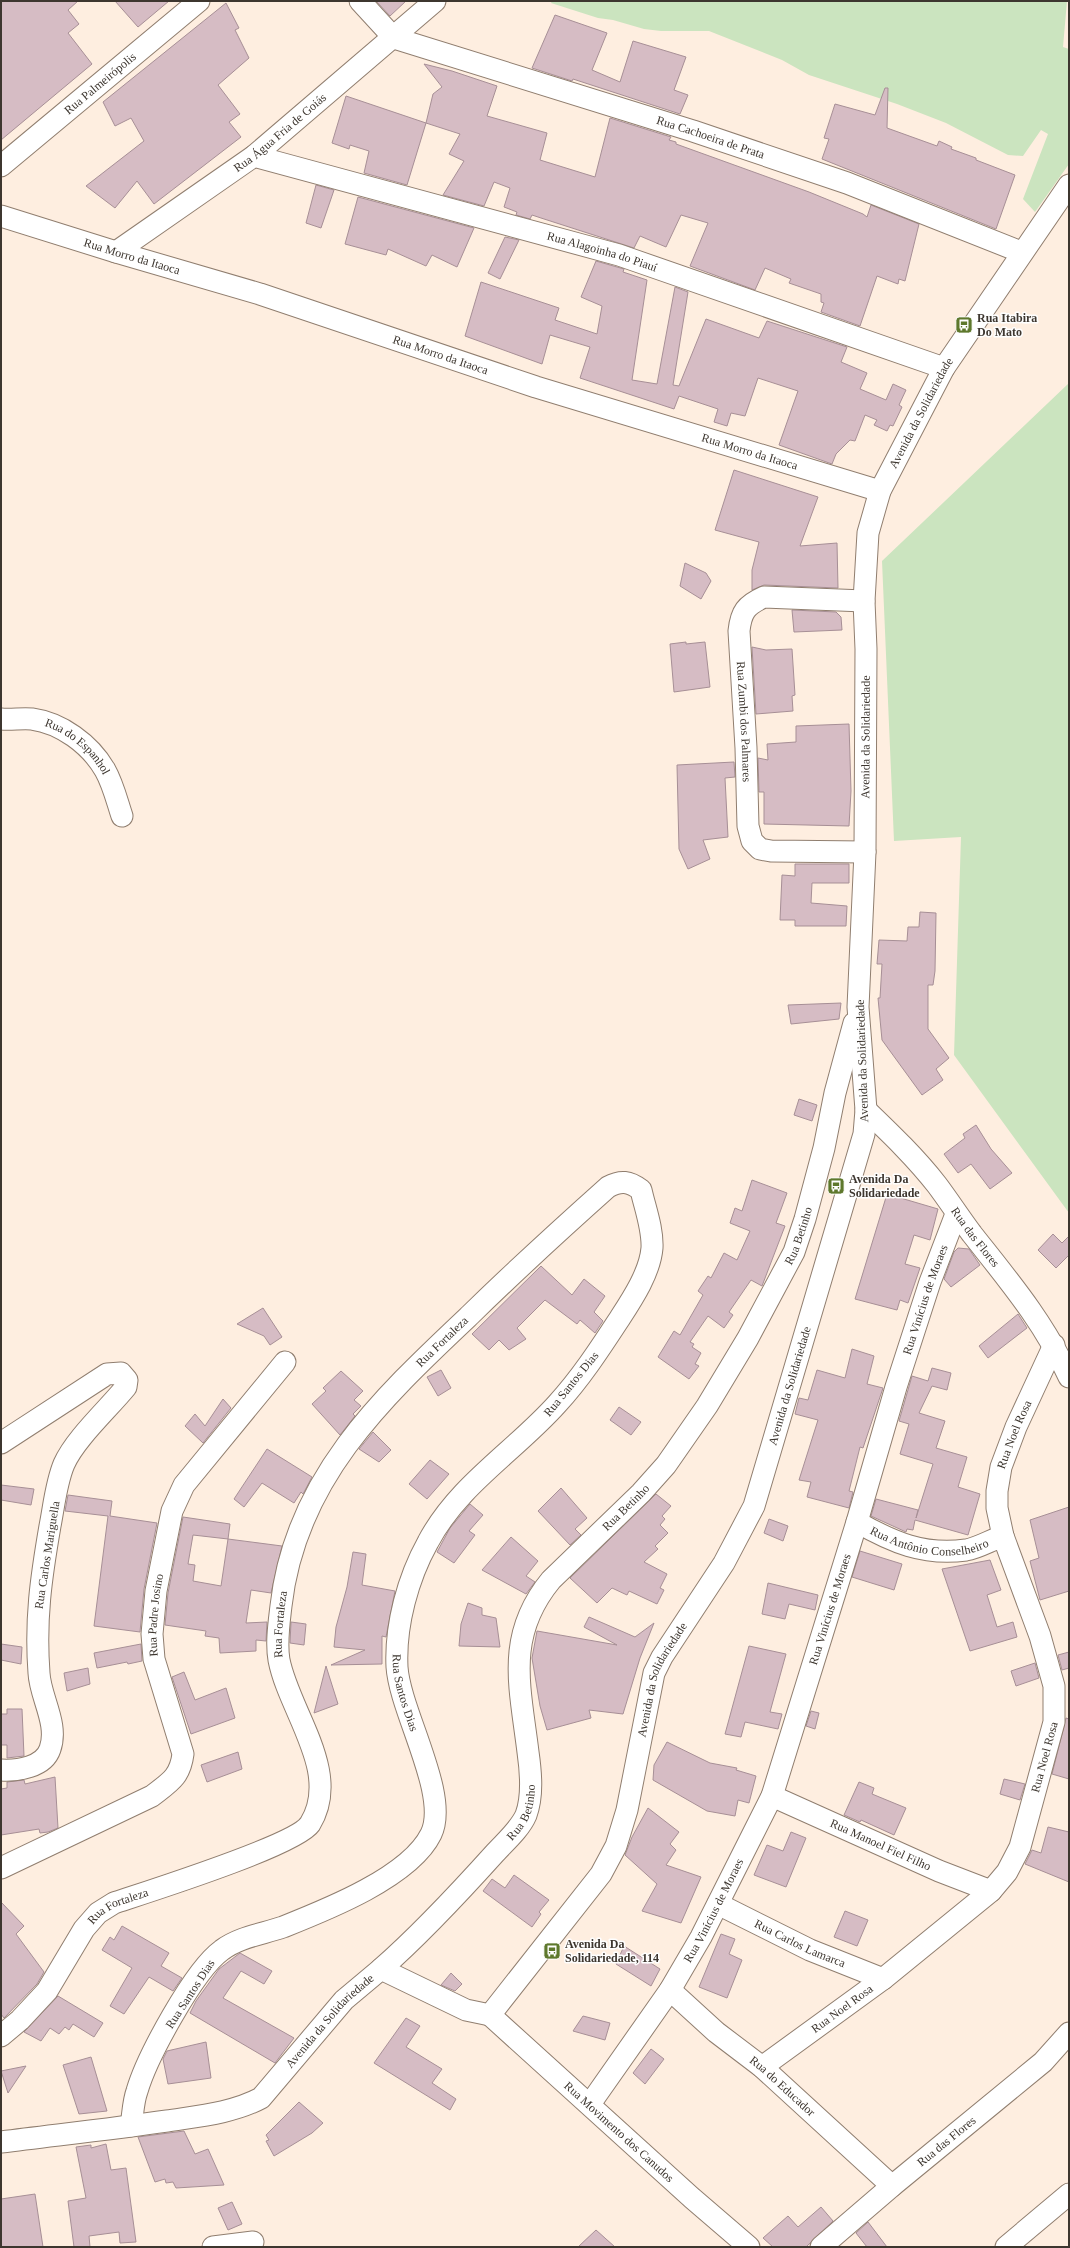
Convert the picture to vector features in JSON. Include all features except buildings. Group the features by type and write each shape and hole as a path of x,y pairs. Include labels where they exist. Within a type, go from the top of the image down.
{"street":[{"name":"Rua Palmeirópolis","path":"1,166 199,1"},
{"path":"360,1 394,38"},
{"name":"Rua Água Fria de Goiás","path":"116,252 254,156 394,38 435,1"},
{"name":"Rua Cachoeira de Prata","path":"394,38 671,124 847,183 1021,252"},
{"name":"Rua Alagoinha do Piauí","path":"254,156 619,255 944,368"},
{"name":"Avenida da Solidariedade","path":"1,2142 131,2126 239,2108 262,2098 344,2000 381,1970 466,2010 490,2014 601,1874 616,1846 627,1810 654,1673 662,1657 739,1536 754,1506 766,1472 864,1134 866,1110 858,1006 865,852 866,649 864,602 868,532 880,491 944,368 1021,252 1069,184"},
{"name":"Rua Morro da Itaoca","path":"1,216 116,252 260,294 536,387 880,491"},
{"name":"Rua Zumbi dos Palmares","path":"864,602 764,597 751,603 744,609 740,618 739,631 746,748 747,808 752,841 760,849 771,851 865,852"},
{"name":"Rua do Espanhol","path":"1,719 31,719 55,725 74,736 90,751 105,770 122,816"},
{"name":"Rua Betinho","path":"381,1970 482,1868 514,1832 525,1816 531,1776 519,1670 521,1637 527,1616 539,1594 551,1580 641,1493 666,1465 707,1406 748,1338 794,1252 805,1219 824,1148 835,1093 858,1006"},
{"name":"Rua das Flores","path":"866,1110 907,1150 937,1185 956,1214 1027,1304 1054,1345 1069,1377"},
{"name":"Rua Fortaleza","path":"1,2036 20,2020 47,1991 84,1929 98,1913 114,1903 282,1843 308,1827 318,1810 321,1789 319,1765 289,1691 279,1659 278,1631 283,1587 298,1530 316,1491 363,1423 428,1354 551,1238 608,1187 618,1182 631,1183 641,1190"},
{"name":"Rua Santos Dias","path":"131,2126 136,2094 145,2066 182,2001 207,1962 222,1949 236,1941 282,1927 371,1887 402,1867 422,1847 432,1833 435,1818 433,1790 405,1702 397,1668 403,1605 418,1559 430,1537 454,1502 557,1404 593,1358 626,1308 646,1271 652,1249 651,1234 641,1190"},
{"name":"Rua Vinícius de Moraes","path":"590,2104 670,1990 718,1904 772,1796 857,1522 896,1387 930,1282 956,1214"},
{"name":"Rua Noel Rosa","path":"762,2067 883,1979 991,1891 1006,1872 1020,1847 1054,1722 1054,1686 1040,1636 1003,1536 997,1508 1001,1467 1016,1428 1054,1345"},
{"name":"Rua Padre Josino","path":"1,1868 152,1796 173,1780 181,1767 183,1754 154,1659 152,1634 156,1591 172,1511 188,1481 285,1362"},
{"name":"Rua Carlos Mariguella","path":"1,1443 107,1374 116,1372 121,1373 127,1380 126,1387 74,1448 64,1464 57,1487 39,1586 36,1637 39,1678 49,1710 53,1739 50,1751 44,1759 30,1767 1,1770"},
{"name":"Rua Antônio Conselheiro","path":"857,1522 886,1539 906,1546 938,1552 967,1550 1003,1536"},
{"name":"Rua Manoel Fiel Filho","path":"772,1796 939,1871 991,1891"},
{"name":"Rua Carlos Lamarca","path":"718,1904 804,1947 883,1979"},
{"name":"Rua do Educador","path":"670,1990 716,2032 762,2067 892,2186"},
{"name":"Rua Movimento dos Canudos","path":"490,2014 692,2198 749,2247"},
{"name":"Rua das Flores","path":"821,2247 892,2186 1043,2062 1069,2033"},
{"path":"1006,2247 1069,2194"},
{"path":"213,2247 253,2242"}],"green space":[{"path":"552,1 1067,1 1063,47 1069,49 1069,164 1035,212 1023,199 1048,134 1041,130 1023,156 1008,155 946,123 897,104 809,75 782,60 709,31 661,31 644,29 613,20 598,18 551,3"},
{"path":"1069,383 1069,1213 954,1055 961,837 894,841 882,561"}],"place":[{"name":"Rua Itabira Do Mato","path":"964,325"},
{"name":"Avenida Da Solidariedade","path":"836,1186"},
{"name":"Avenida Da Solidariedade, 114","path":"552,1951"}]}
